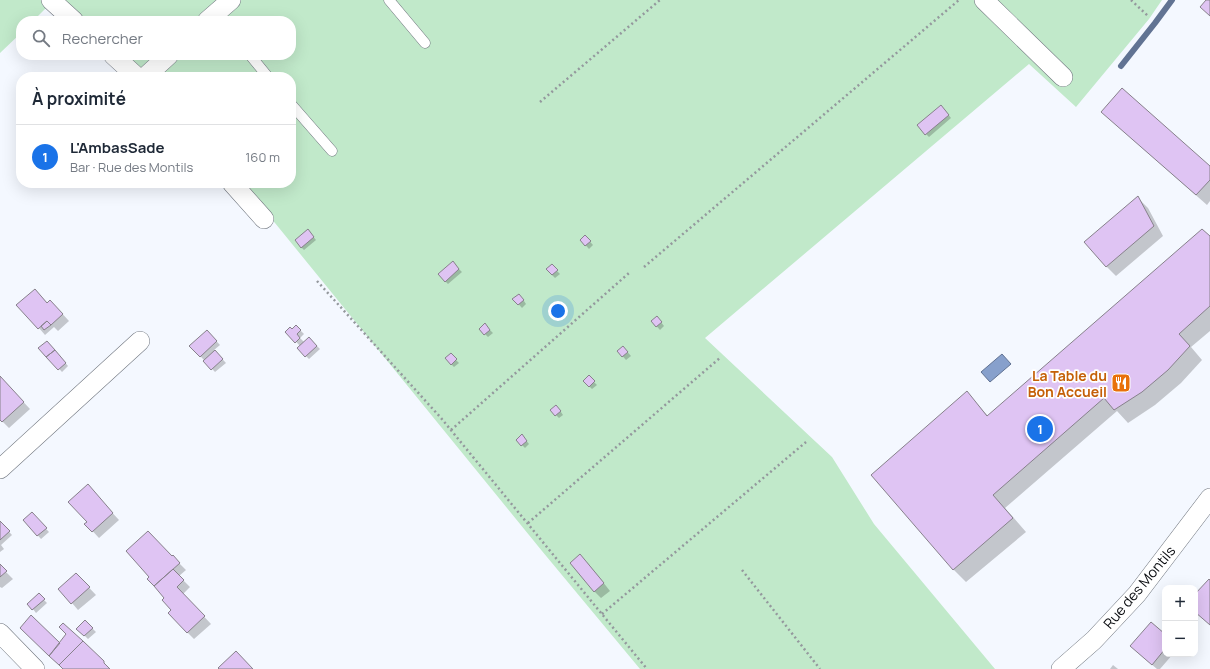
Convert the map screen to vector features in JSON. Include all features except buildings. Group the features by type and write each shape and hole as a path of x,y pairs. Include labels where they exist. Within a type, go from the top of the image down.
{"street":[{"path":"51,0 69,16"},
{"path":"217,16 231,0"},
{"path":"984,0 1063,77"},
{"path":"119,60 132,72"},
{"path":"151,72 164,60"},
{"path":"236,188 264,219"},
{"path":"0,469 140,341"},
{"name":"Rue des Montils","path":"1061,669 1094,640 1137,594 1210,498"},
{"path":"0,633 35,669"}],"lane":[{"path":"389,0 425,42"},
{"path":"254,60 264,72"},
{"path":"296,110 332,151"}],"path":[{"path":"540,102 660,0"},
{"path":"644,267 959,0"},
{"path":"1131,0 1148,16"},
{"path":"450,430 629,273"},
{"path":"317,281 450,430 647,669"},
{"path":"528,523 721,357"},
{"path":"602,614 806,442"},
{"path":"742,570 820,669"}],"green space":[{"path":"0,0 43,0 49,5 38,16 16,16 16,38 0,53"},
{"path":"57,0 1162,0 1149,19 1076,107 1029,64 705,338 832,457 874,524 995,669 640,669 275,223 244,188 296,188 296,72 137,72 124,60 296,60 296,16 75,16"}],"water":[{"path":"1002,354 1011,364 990,382 981,372"}],"waterway":[{"path":"1121,66 1172,0"}],"place":[{"name":"La Table du Bon Accueil","path":"1121,383"},
{"name":"L'AmbasSade","path":"1040,429"}]}
